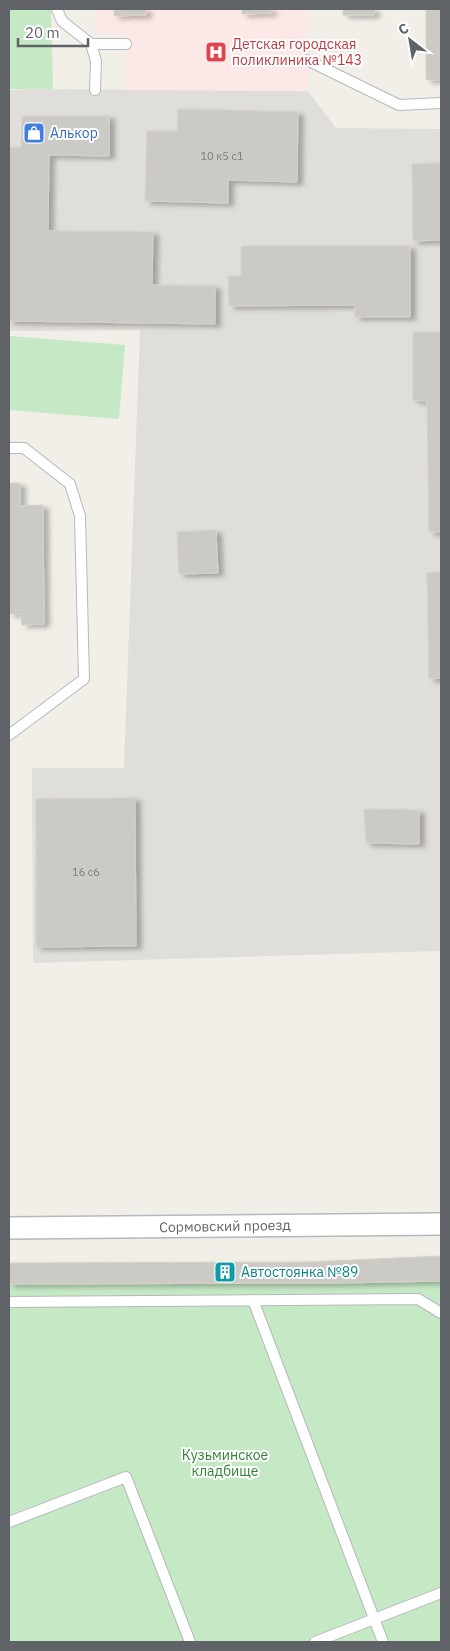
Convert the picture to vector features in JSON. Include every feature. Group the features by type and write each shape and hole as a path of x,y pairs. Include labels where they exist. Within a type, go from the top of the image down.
{"street":[{"name":"Сормовский проезд","path":"9,1228 441,1224"}],"lane":[{"path":"57,9 62,21 91,44 96,61 95,90"},
{"path":"91,44 126,44"},
{"path":"307,60 399,105 441,103"},
{"path":"9,448 24,448 70,484 80,516 84,679 9,735"},
{"path":"9,1302 418,1299 441,1313"},
{"path":"253,1300 383,1642"},
{"path":"9,1522 126,1476 190,1642"},
{"path":"315,1642 441,1593"}],"shaded area":[{"name":"Детская городская поликлиника №143","path":"96,9 306,9 308,91 125,90 126,35 95,33"},
{"path":"9,90 308,91 336,128 441,129 441,951 33,963 32,768 124,768 140,330 9,331"}],"green space":[{"path":"9,9 51,9 53,89 9,89"},
{"path":"9,336 125,345 119,419 9,410"},
{"name":"Кузьминское кладбище","path":"441,1281 441,1642 9,1642 9,1284"}],"building":[{"path":"114,9 146,9 146,15 114,16"},
{"path":"242,9 271,9 271,13 242,14"},
{"path":"343,9 374,9 374,15 343,15"},
{"path":"426,9 441,9 441,80 426,80"},
{"path":"178,109 298,112 297,182 228,180 228,203 145,201 147,131 177,131"},
{"path":"22,116 109,116 109,156 49,155 48,231 153,232 152,285 215,286 215,324 9,321 9,147 21,148"},
{"path":"441,163 441,240 413,241 412,164"},
{"path":"241,246 410,246 410,317 355,317 355,305 229,306 228,276 241,276"},
{"path":"413,332 441,332 441,532 429,532 427,401 413,400"},
{"path":"9,483 20,483 20,506 43,505 44,624 22,625 21,614 9,614"},
{"path":"216,530 218,573 179,574 177,532"},
{"path":"441,572 441,678 429,679 427,573"},
{"path":"135,798 136,946 36,947 36,799"},
{"path":"364,809 419,810 419,844 366,843"},
{"name":"Автостоянка №89","path":"441,1256 441,1281 9,1284 9,1263 309,1262"}],"place":[{"name":"Детская городская поликлиника №143","path":"216,52"},
{"name":"Алькор","path":"34,133"},
{"name":"Автостоянка №89","path":"225,1272"}]}
